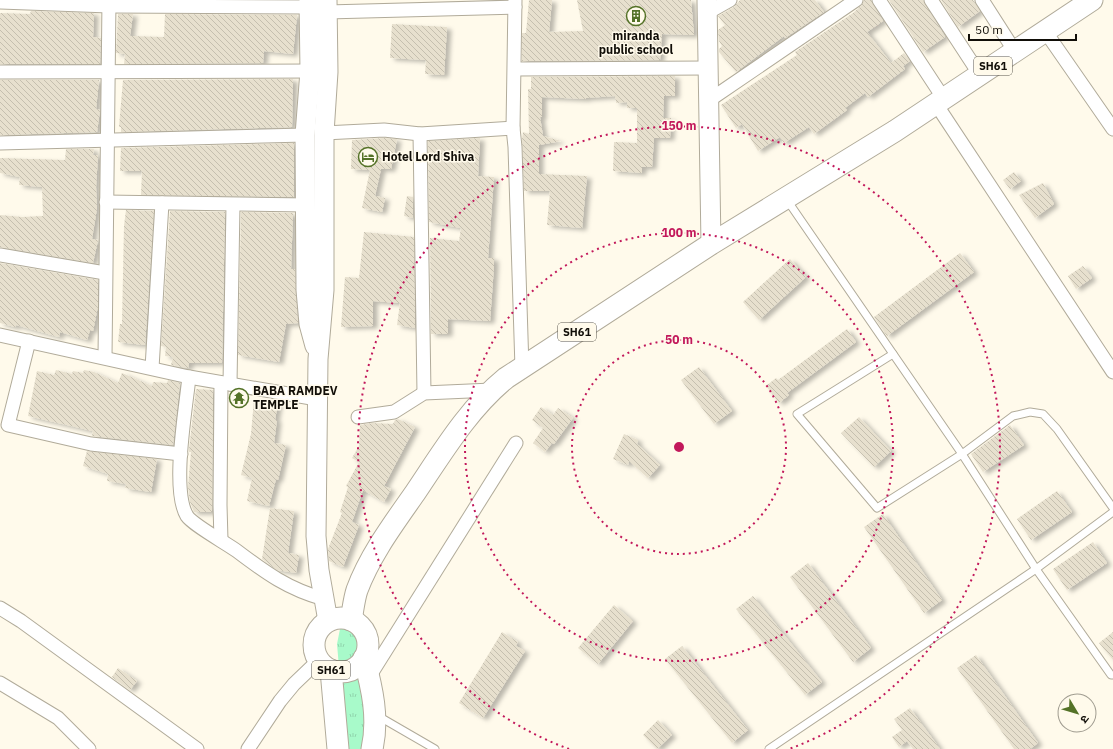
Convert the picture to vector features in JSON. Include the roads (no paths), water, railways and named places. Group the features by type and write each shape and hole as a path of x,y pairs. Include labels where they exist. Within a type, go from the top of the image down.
{"main road":[{"name":"SH61","path":"372,749 375,714 366,668 368,643 362,629 350,620 357,590 370,563 442,452 492,390 522,368 711,244 940,102 1014,50 1092,0"},
{"path":"328,621 335,618 350,620"},
{"name":"SH61","path":"328,621 322,626 314,639 315,654 325,666 338,672 366,668"},
{"name":"SH61","path":"325,666 338,749"}],"street":[{"path":"711,244 707,6 730,0"},
{"path":"708,101 856,0"},
{"path":"879,0 940,102 1113,372"},
{"path":"931,0 980,75"},
{"path":"982,0 1014,50"},
{"path":"0,2 28,1 318,5 515,4 513,128 515,147 522,368"},
{"path":"105,357 109,3"},
{"path":"318,5 310,71 324,290 318,359 316,536 319,570 328,621"},
{"path":"318,5 328,72 315,134 307,205 306,290 310,324 318,359"},
{"path":"1044,30 1113,129"},
{"path":"515,69 708,68"},
{"path":"0,72 108,70 310,71"},
{"path":"0,143 315,134 384,130 420,134 513,128"},
{"path":"420,134 424,393"},
{"path":"106,202 307,205"},
{"path":"152,368 162,203"},
{"path":"221,540 220,505 233,205"},
{"path":"0,255 105,273"},
{"path":"0,335 105,357 189,377 317,399"},
{"path":"29,341 8,425 91,444 180,454"},
{"path":"189,377 180,454 181,492 187,516 269,575 302,593 324,599"},
{"path":"358,418 394,412 424,393 492,390"},
{"path":"366,668 516,443"},
{"path":"0,608 28,626 197,749"},
{"path":"248,749 280,700 294,684 325,666"},
{"path":"2,686 58,718 89,749"}],"lane":[{"path":"786,198 962,454 1036,569 1111,675 1113,675"},
{"path":"893,354 797,414 877,508 962,454 1014,416 1030,412 1043,414 1057,429 1113,508"},
{"path":"769,749 1036,569 1113,512"},
{"path":"375,714 435,749"}],"place":[{"name":"miranda public school","path":"636,16"},
{"name":"Hotel Lord Shiva","path":"368,157"},
{"name":"BABA RAMDEV TEMPLE","path":"239,398"}]}
